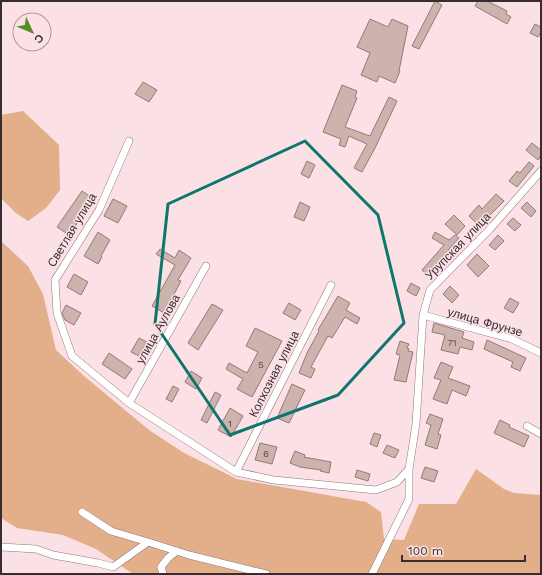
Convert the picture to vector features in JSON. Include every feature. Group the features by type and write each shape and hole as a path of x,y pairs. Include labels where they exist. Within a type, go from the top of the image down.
{"street":[{"name":"Светлая улица","path":"128,141 99,210 56,280 56,313 72,356 129,403"},
{"name":"Урупская улица","path":"372,574 409,498 409,469 416,424 423,315 430,290 490,229 540,173"},
{"name":"улица Аулова","path":"129,403 206,266"},
{"name":"Колхозная улица","path":"236,472 331,285"},
{"name":"улица Фрунзе","path":"423,315 512,339 541,353"},
{"path":"129,403 236,472 274,480 376,490 397,482 409,469"},
{"path":"527,426 541,434"},
{"path":"82,512 111,531 189,555 266,574"},
{"path":"1,547 36,549 53,555 113,567 148,542"},
{"path":"163,574 162,567 168,558 177,551"}],"highlighted area":[{"path":"305,141 378,215 404,323 338,395 230,435 155,324 168,204"}],"shaded area":[{"path":"23,111 59,145 60,190 46,208 28,221 16,213 1,198 1,115"},
{"path":"1,241 28,266 43,294 56,350 84,376 149,430 184,453 237,479 366,502 381,512 384,539 404,540 419,504 456,504 476,469 504,489 514,493 541,495 541,574 133,574 96,549 63,535 17,528 1,518"}],"building":[{"path":"435,1 442,5 419,49 412,46"},
{"path":"478,1 487,1 507,11 506,14 511,17 507,24 475,6"},
{"path":"370,19 388,27 392,19 408,26 400,71 395,83 379,76 377,82 361,75 370,53 357,47"},
{"path":"535,24 541,27 541,32 538,37 530,33"},
{"path":"143,82 157,90 149,102 135,94"},
{"path":"342,85 357,91 355,97 357,98 345,127 370,136 389,97 397,101 362,172 354,168 367,144 349,136 345,147 339,145 341,139 323,132"},
{"path":"532,143 541,150 541,155 538,160 526,150"},
{"path":"307,161 315,165 309,178 301,174"},
{"path":"529,162 534,166 517,187 509,181 517,171 520,173"},
{"path":"82,191 94,199 69,235 57,227"},
{"path":"496,194 504,201 479,226 469,216 479,205 482,209"},
{"path":"113,199 127,206 118,223 104,216"},
{"path":"300,202 310,207 304,221 294,217"},
{"path":"527,202 536,211 531,217 521,208"},
{"path":"454,215 465,226 457,235 445,224"},
{"path":"513,218 521,225 515,231 507,224"},
{"path":"98,232 110,240 98,264 84,256"},
{"path":"435,232 449,240 455,235 459,238 448,250 451,254 429,277 422,270 444,245 432,238"},
{"path":"498,235 504,241 495,250 489,245"},
{"path":"160,249 175,258 179,250 191,258 178,280 181,281 164,313 152,306 175,265 156,254"},
{"path":"477,254 489,266 478,277 467,265"},
{"path":"74,274 88,282 81,295 67,287"},
{"path":"411,283 420,288 416,296 407,291"},
{"path":"450,286 459,295 452,303 443,294"},
{"path":"338,296 350,303 346,310 360,318 357,324 345,317 332,338 328,336 311,367 315,369 311,378 299,373 307,353 319,331 318,330"},
{"path":"510,298 519,303 513,313 504,308"},
{"path":"289,303 301,310 295,320 283,313"},
{"path":"212,304 223,310 198,350 188,343"},
{"path":"66,305 81,313 74,325 65,320 62,313"},
{"path":"434,323 464,332 462,338 474,342 472,350 460,347 458,354 441,350 445,335 432,332"},
{"path":"255,328 282,341 252,397 237,389 243,379 226,369 229,363 247,373 258,352 246,346"},
{"path":"139,338 147,342 139,356 131,352"},
{"path":"487,340 526,358 520,371 511,367 513,362 484,349"},
{"path":"400,341 409,344 407,348 409,349 408,351 413,352 406,382 394,380 400,355 396,354"},
{"path":"109,353 132,369 125,379 102,364"},
{"path":"441,362 453,367 448,378 470,386 466,396 452,390 447,404 433,399 441,380 434,378"},
{"path":"191,371 202,378 196,389 185,382"},
{"path":"292,384 305,390 289,423 277,418"},
{"path":"173,386 179,389 172,402 166,399"},
{"path":"215,392 221,395 207,423 201,420"},
{"path":"230,408 243,416 231,437 218,430"},
{"path":"430,414 443,419 438,434 441,435 437,449 425,445 431,425 426,423"},
{"path":"500,420 510,425 509,427 529,436 524,447 494,433"},
{"path":"374,433 381,435 377,447 370,444"},
{"path":"260,443 277,447 272,464 255,460"},
{"path":"387,445 399,450 395,458 383,453"},
{"path":"295,451 305,455 304,457 331,462 329,473 320,471 321,470 300,467 290,463"},
{"path":"425,467 438,471 434,482 421,478"},
{"path":"357,470 370,474 368,481 355,477"}]}
